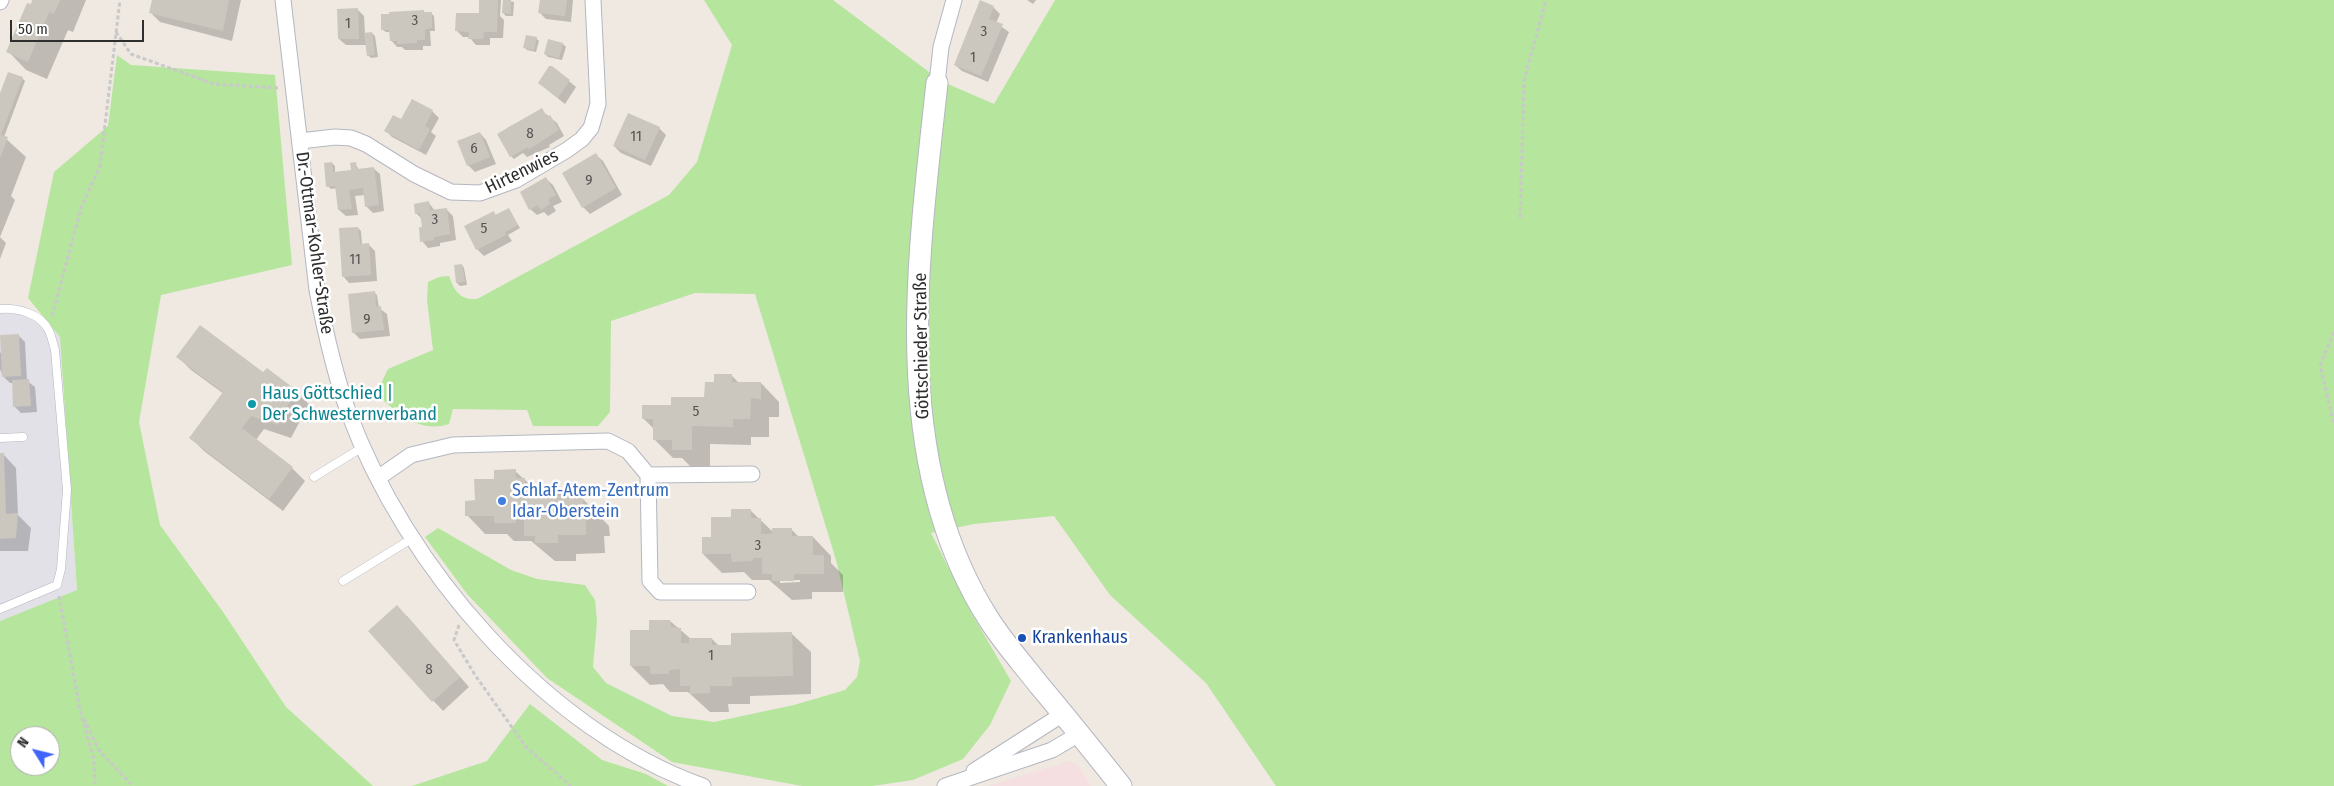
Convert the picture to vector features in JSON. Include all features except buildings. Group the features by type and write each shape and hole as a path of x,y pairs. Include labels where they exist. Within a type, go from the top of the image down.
{"street":[{"name":"Dr.-Ottmar-Kohler-Straße","path":"282,0 317,290 326,335 348,411 378,478 413,538 443,584 532,680 577,717 654,765 704,786"},
{"name":"Hirtenwies","path":"300,141 335,137 351,138 366,144 414,174 451,192 480,194 516,180 567,150 582,139 591,128 598,104 593,0"},
{"name":"Göttschieder Straße","path":"954,0 940,47 926,184 918,352 920,400 931,478 939,510 955,552 988,618 1122,786"},
{"path":"378,478 411,455 453,445 608,441 628,451 648,475 650,581 660,592 748,592"},
{"path":"648,475 752,474"},
{"path":"950,784 1063,714"},
{"path":"950,784 1052,750 1079,734"}],"lane":[{"path":"0,310 12,308 30,313 48,328 55,350 67,490 61,569 57,584 0,609"},
{"path":"0,438 23,436"},
{"path":"314,477 363,447"},
{"path":"343,582 413,538"}],"path":[{"path":"48,328 82,208 100,166 120,0"},
{"path":"1520,218 1524,81 1546,0"},
{"path":"116,31 131,54 214,84 294,89"},
{"path":"2334,332 2320,365 2334,424"},
{"path":"57,584 80,710 94,760 95,786"},
{"path":"464,608 454,640 475,675 526,747 571,786"},
{"path":"80,710 100,752 133,786"}],"shaded area":[{"path":"0,313 44,317 60,337 77,590 0,621"},
{"path":"1069,761 1078,766 1091,786 989,786"}],"green space":[{"path":"704,0 833,0 941,81 994,104 1055,0 2334,0 2334,786 1276,786 1206,683 1110,595 1054,516 974,524 931,533 972,614 1011,681 990,725 963,759 913,780 872,786 802,786 672,762 547,678 467,594 425,537 438,528 511,570 537,579 585,585 595,600 597,621 593,667 606,683 672,716 714,722 794,705 845,690 857,677 860,661 836,560 755,294 695,293 611,321 610,412 598,426 533,426 527,410 453,409 449,424 428,426 418,424 400,414 376,394 388,369 433,350 427,300 428,282 439,277 449,276 459,294 466,298 477,299 669,195 697,162 732,45"},
{"path":"117,55 131,65 275,75 292,265 161,295 139,422 160,525 223,612 286,707 373,786 0,786 0,621 77,590 60,337 28,298 54,172 108,126"},
{"path":"530,704 602,760 646,774 668,786 412,786 487,761"}],"place":[{"name":"Haus Göttschied | Der Schwesternverband","path":"252,404"},
{"name":"Schlaf-Atem-Zentrum Idar-Oberstein","path":"502,501"},
{"name":"Krankenhaus","path":"1022,638"}]}
